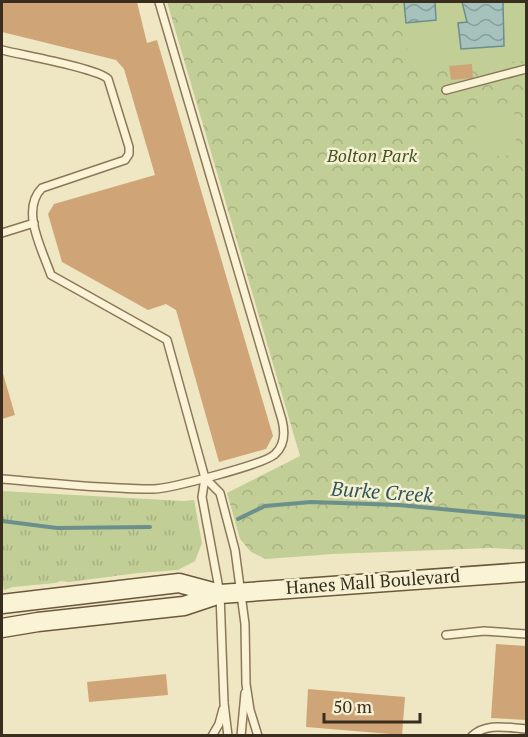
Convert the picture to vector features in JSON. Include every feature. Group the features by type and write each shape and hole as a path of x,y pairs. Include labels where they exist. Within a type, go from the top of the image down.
{"main road":[{"name":"Hanes Mall Boulevard","path":"2,628 184,606 220,594 526,572"},
{"name":"Hanes Mall Boulevard","path":"2,604 179,583 220,594"}],"lane":[{"path":"2,480 155,489 205,478 270,459 281,447 284,430 159,2"},
{"path":"2,50 105,75 108,79 129,147 129,154 120,163 42,188 37,193 31,211 51,275 167,340 205,478 201,497 220,594 224,703 228,735"},
{"path":"446,90 526,69"},
{"path":"2,233 34,223"},
{"path":"205,478 220,493 235,550 242,593 246,684 241,735"},
{"path":"446,635 484,631 526,634"},
{"path":"246,684 250,711 258,735"},
{"path":"212,735 219,724 224,703"},
{"path":"472,735 478,730 489,727 526,729"}],"green space":[{"name":"Bolton Park","path":"167,2 526,2 526,550 491,548 266,559 251,552 240,539 227,493 300,456"},
{"path":"398,2 526,2 526,61 472,65 473,78 451,80 449,67 422,63 408,49 401,28"},
{"path":"514,107 517,155 478,157 475,109"},
{"path":"2,491 194,500 202,543 195,561 178,570 61,581 4,590 2,585"}],"water":[{"path":"404,2 435,2 436,20 406,23"},
{"path":"462,2 503,2 504,46 461,49 458,23 467,22"}],"building":[{"path":"2,2 137,2 147,43 157,40 273,436 266,449 219,462 176,310 166,304 148,310 62,262 48,214 54,204 155,175 124,69 116,60 2,32"},
{"path":"472,64 473,78 451,80 449,66"},
{"path":"2,370 15,415 2,419"},
{"path":"496,644 526,646 526,720 491,718"},
{"path":"166,674 168,695 89,702 87,682"},
{"path":"308,689 405,697 402,735 306,727"}],"waterway":[{"name":"Burke Creek","path":"238,519 265,506 311,502 399,505 526,517"},
{"name":"Burke Creek","path":"2,521 57,528 150,527"}]}
